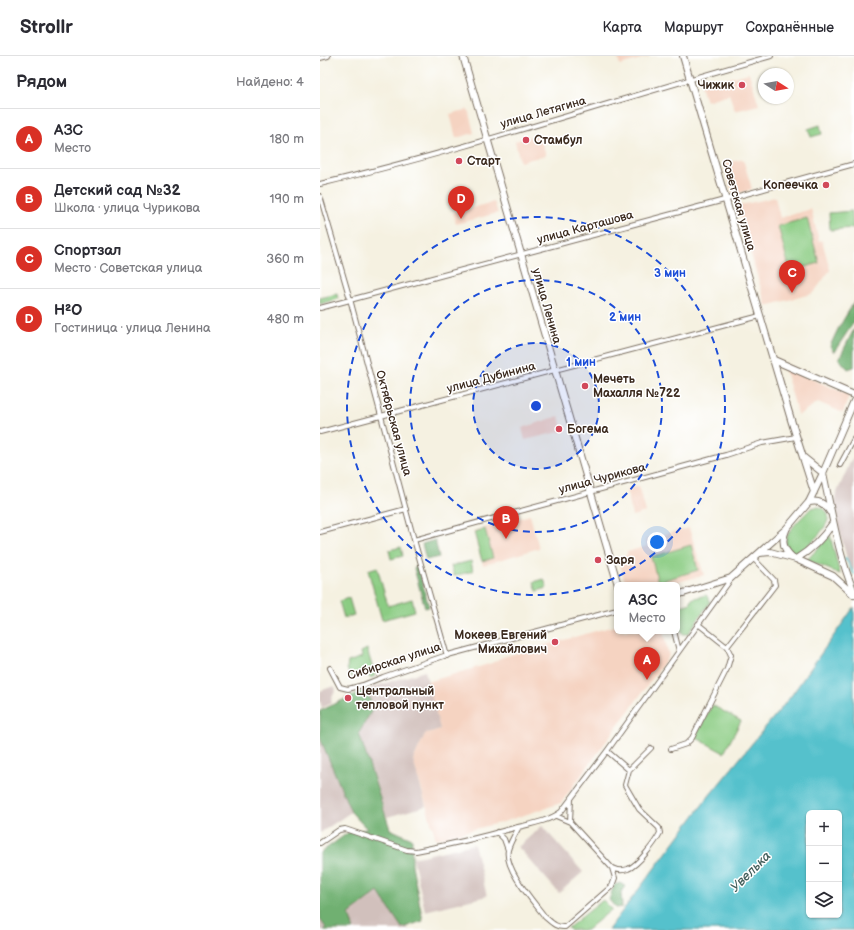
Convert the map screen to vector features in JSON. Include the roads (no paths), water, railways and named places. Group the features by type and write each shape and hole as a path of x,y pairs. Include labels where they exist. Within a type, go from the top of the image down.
{"street":[{"path":"320,58 328,56"},
{"name":"улица Ленина","path":"463,56 486,139 617,582"},
{"name":"Советская улица","path":"683,56 802,457 814,492"},
{"name":"улица Летягина","path":"320,184 486,139 771,56"},
{"name":"улица Карташова","path":"320,308 854,164"},
{"name":"Октябрьская улица","path":"320,196 382,415 414,540 447,656"},
{"name":"улица Дубинина","path":"320,432 760,316"},
{"path":"774,360 854,395"},
{"path":"320,843 339,830 345,829 407,850 416,851 430,849 547,820 561,812 680,651 731,578 786,529 809,502 854,401"},
{"name":"улица Чурикова","path":"414,540 726,455 762,443 796,437"},
{"path":"840,465 854,439"},
{"path":"802,457 823,473 843,564 854,592"},
{"path":"809,502 820,502 832,515"},
{"path":"320,532 406,509"},
{"path":"760,553 770,552 795,558 807,552 826,534 833,523"},
{"path":"786,529 783,545 788,553 795,558 833,576 854,595"},
{"path":"727,647 775,585 774,580 753,558"},
{"path":"680,594 714,585 731,578"},
{"name":"Сибирская улица","path":"330,668 340,687 348,688 363,685 389,674 447,656 614,611"},
{"path":"671,749 686,744 692,738 726,669 731,655 727,647 698,624"},
{"path":"675,634 680,651"},
{"path":"612,868 624,870 634,866 660,833 659,828 641,811 627,790 625,784 629,770 651,748"},
{"path":"607,751 629,770"},
{"path":"570,822 572,799"},
{"path":"497,832 504,839 512,870 536,905 551,922 558,927 562,927 568,925 612,886 615,878 612,868 570,822 556,816"},
{"path":"508,850 519,827"}],"water":[{"name":"Увелька","path":"854,607 854,930 608,930 709,796 791,696"}],"waterway":[{"path":"844,560 846,559 854,574"}],"place":[{"name":"Чижик","path":"742,85"},
{"name":"Стамбул","path":"526,140"},
{"name":"Старт","path":"459,161"},
{"name":"Копеечка","path":"826,185"},
{"name":"H²O","path":"461,219"},
{"name":"Спортзал","path":"792,293"},
{"name":"Мечеть Махалля №722","path":"585,386"},
{"name":"Богема","path":"559,429"},
{"name":"Детский сад №32","path":"506,539"},
{"name":"Заря","path":"598,560"},
{"name":"Мокеев Евгений Михайлович","path":"555,642"},
{"name":"АЗС","path":"647,680"},
{"name":"Центральный тепловой пункт","path":"348,698"}]}
